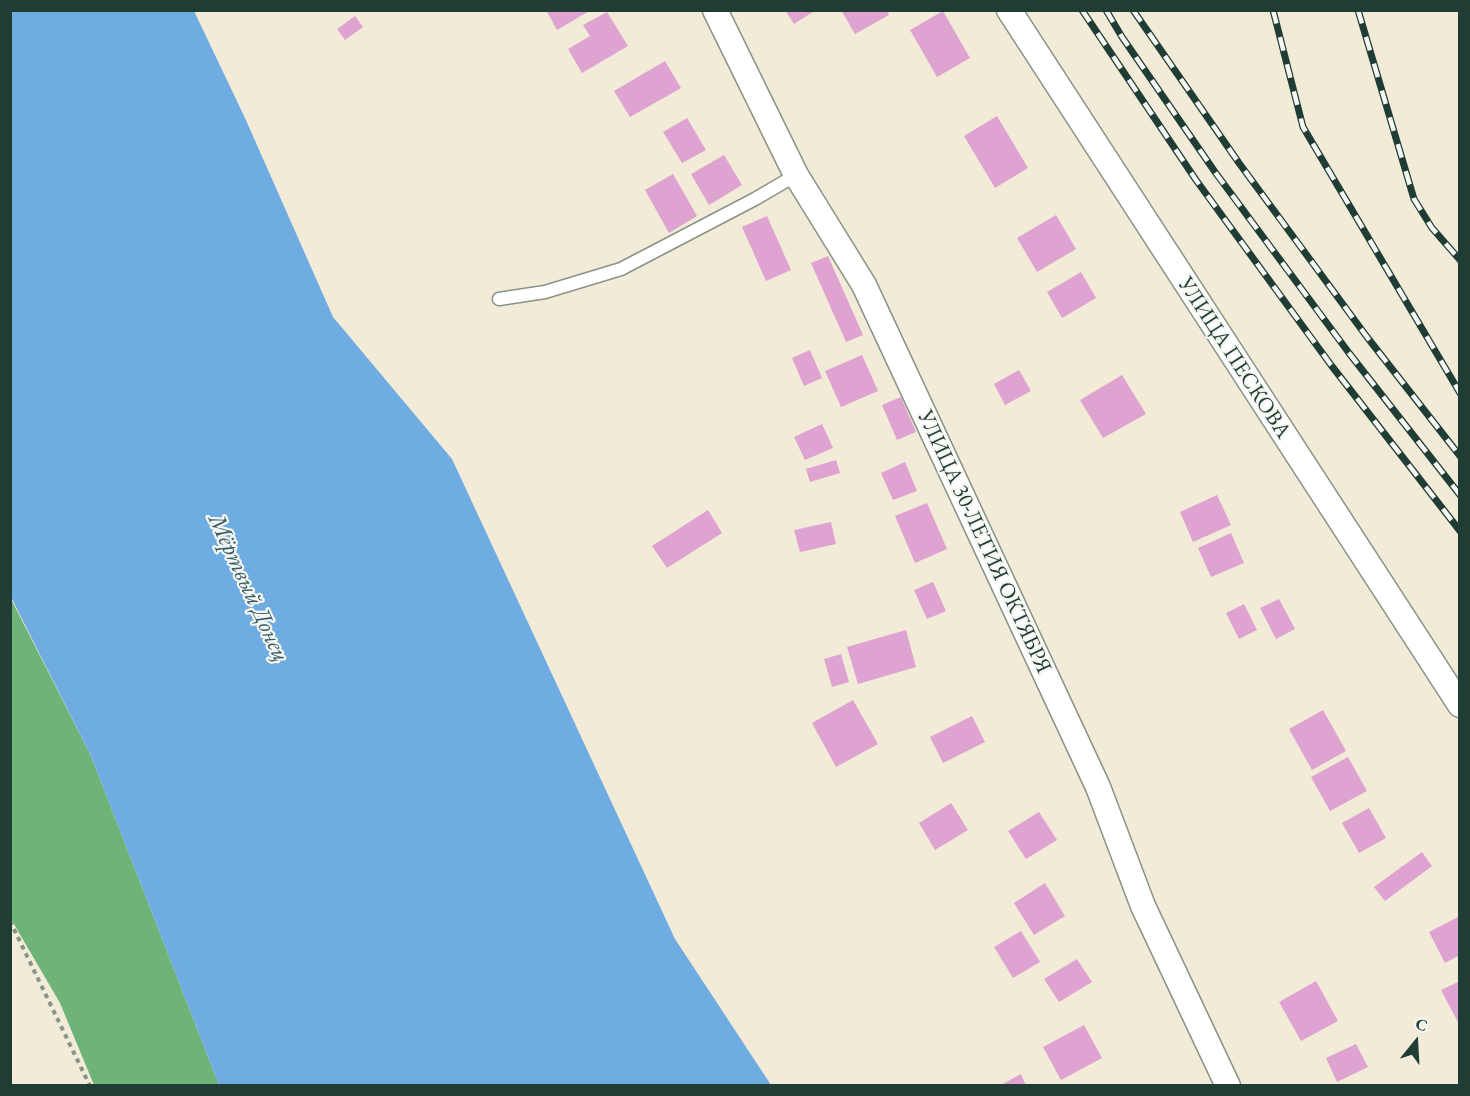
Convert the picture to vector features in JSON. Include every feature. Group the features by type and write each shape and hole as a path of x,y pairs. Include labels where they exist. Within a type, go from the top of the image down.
{"street":[{"name":"УЛИЦА 30-ЛЕТИЯ ОКТЯБРЯ","path":"715,10 796,175 864,285 1098,787 1143,906 1228,1086"},
{"name":"УЛИЦА ПЕСКОВА","path":"1009,10 1460,705"}],"lane":[{"path":"499,299 545,292 621,269 796,175"}],"path":[{"path":"10,921 90,1086"}],"green space":[{"path":"10,597 91,756 219,1085 94,1085 60,1003 11,919"}],"water":[{"name":"Мёртвый Донец","path":"10,11 194,11 245,118 333,317 452,459 675,939 771,1085 219,1085 91,756 11,597"}],"building":[{"path":"546,10 591,10 557,30"},
{"path":"785,10 816,10 794,24"},
{"path":"841,10 887,10 889,15 855,34"},
{"path":"943,11 970,58 937,77 910,30"},
{"path":"607,12 628,46 582,73 568,49 590,36 583,25"},
{"path":"355,16 363,27 345,40 337,29"},
{"path":"665,61 681,88 630,117 614,91"},
{"path":"997,116 1028,168 995,188 964,136"},
{"path":"687,118 706,150 682,163 663,132"},
{"path":"724,155 742,185 709,205 691,174"},
{"path":"673,174 697,216 669,233 645,190"},
{"path":"1056,215 1076,249 1037,272 1017,238"},
{"path":"767,216 791,270 766,281 742,227"},
{"path":"828,256 863,335 846,342 811,263"},
{"path":"1081,272 1096,298 1062,318 1047,292"},
{"path":"810,350 822,378 804,386 792,358"},
{"path":"862,355 878,391 841,407 825,371"},
{"path":"1019,370 1031,391 1005,405 994,384"},
{"path":"1122,375 1146,414 1103,438 1080,400"},
{"path":"901,397 916,432 897,440 882,405"},
{"path":"822,424 833,448 805,460 794,437"},
{"path":"836,460 840,473 810,482 806,469"},
{"path":"905,462 917,491 893,500 881,473"},
{"path":"1217,495 1231,525 1193,542 1180,512"},
{"path":"927,503 947,549 915,563 895,516"},
{"path":"708,510 722,533 667,568 652,546"},
{"path":"831,522 836,544 800,552 794,530"},
{"path":"1231,533 1244,563 1211,577 1198,548"},
{"path":"933,582 946,611 927,619 914,590"},
{"path":"1279,599 1295,629 1276,639 1260,608"},
{"path":"1244,604 1257,630 1239,639 1226,613"},
{"path":"906,630 916,667 858,684 847,647"},
{"path":"841,654 849,682 832,687 824,659"},
{"path":"853,700 878,744 836,767 812,723"},
{"path":"1323,710 1346,751 1312,770 1289,729"},
{"path":"972,716 985,742 943,763 930,737"},
{"path":"1348,757 1367,791 1330,811 1311,777"},
{"path":"951,803 968,830 935,850 919,823"},
{"path":"1369,808 1386,838 1359,853 1342,823"},
{"path":"1039,812 1057,840 1026,859 1008,831"},
{"path":"1422,852 1432,866 1385,901 1374,887"},
{"path":"1045,883 1065,916 1034,935 1014,903"},
{"path":"1460,916 1460,955 1445,963 1429,932"},
{"path":"1021,931 1040,962 1013,978 994,947"},
{"path":"1077,959 1092,982 1059,1002 1044,979"},
{"path":"1316,981 1338,1021 1301,1041 1279,1002"},
{"path":"1460,981 1460,1026 1441,990"},
{"path":"1084,1025 1102,1058 1061,1080 1043,1047"},
{"path":"1356,1044 1368,1067 1337,1082 1326,1058"},
{"path":"1021,1074 1026,1086 999,1086"}],"railway":[{"path":"1082,10 1196,180 1331,365 1460,531"},
{"path":"1106,10 1215,172 1349,353 1460,495"},
{"path":"1133,10 1239,163 1367,337 1460,456"},
{"path":"1273,10 1303,127 1460,393"},
{"path":"1358,10 1414,199 1432,228 1460,260"}]}
